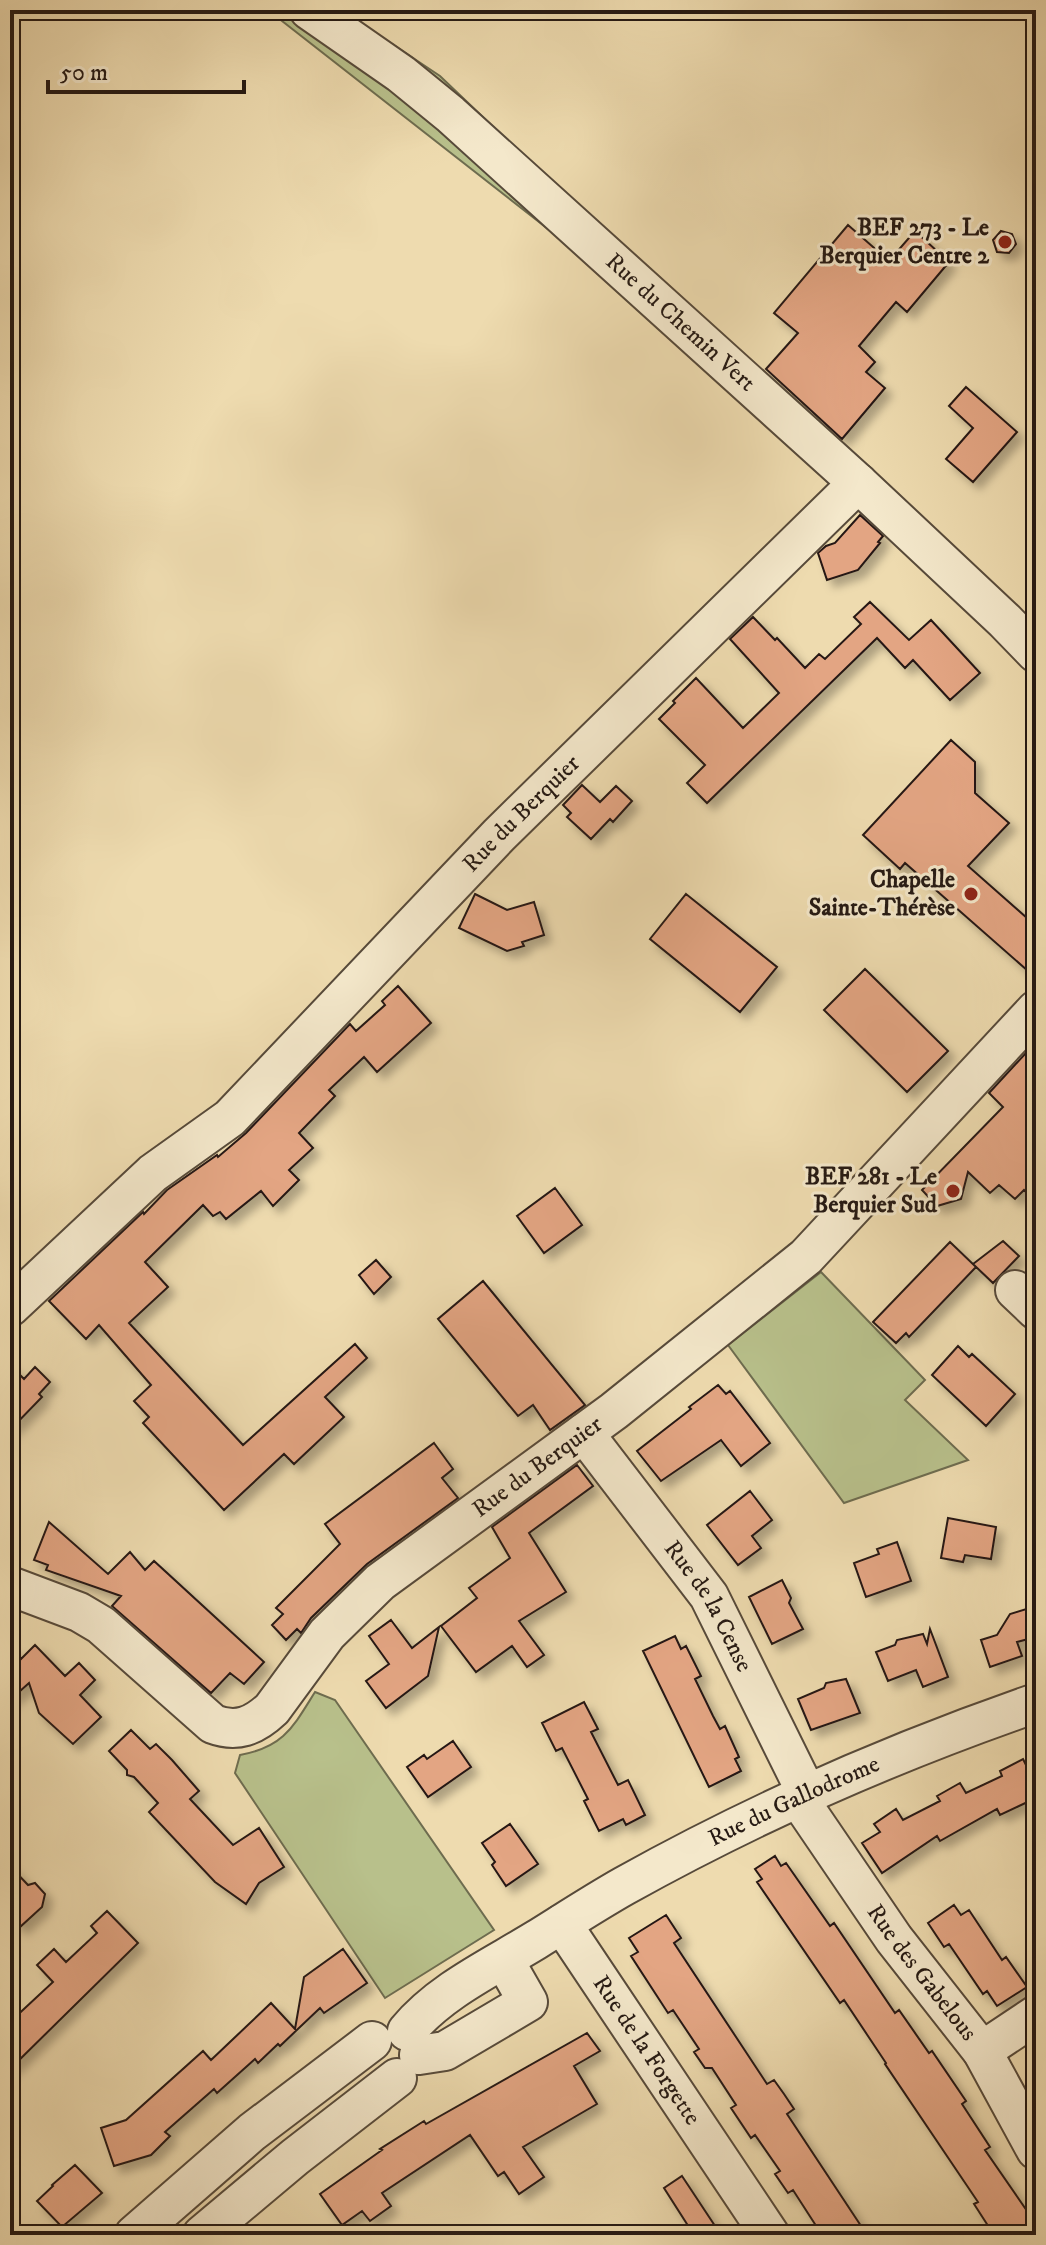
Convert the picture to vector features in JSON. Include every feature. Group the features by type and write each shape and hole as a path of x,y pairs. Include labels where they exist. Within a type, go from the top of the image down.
{"street":[{"name":"Rue du Chemin Vert","path":"309,10 432,98 858,483 1036,653"},
{"name":"Rue du Berquier","path":"10,1307 153,1173 230,1118 499,835 858,483"},
{"name":"Rue du Berquier","path":"10,1586 89,1617 101,1625 213,1724 240,1729 261,1719 272,1709 327,1634 380,1582 584,1433 806,1257 1036,1010"},
{"name":"Rue de la Cense","path":"584,1433 709,1596 803,1796"},
{"name":"Rue du Gallodrome","path":"562,1924 665,1864 803,1796 908,1750 1036,1703"},
{"name":"Rue des Gabelous","path":"803,1796 900,1949 982,2051 1036,2150"},
{"path":"134,2235 252,2132 399,2051 445,2051 528,2002 504,1960 562,1924"},
{"name":"Rue de la Forgette","path":"562,1924 770,2235"},
{"path":"982,2051 1036,2015"},
{"path":"202,2235 295,2157 399,2051"}],"green space":[{"path":"268,10 341,10 440,76 636,263 621,286"},
{"path":"821,1272 925,1380 905,1400 968,1460 844,1503 728,1345"},
{"path":"315,1692 335,1700 494,1930 385,1998 235,1773 240,1755 267,1747 286,1734"}],"building":[{"path":"848,225 889,261 915,231 949,262 907,312 896,302 859,346 875,362 866,372 885,388 842,439 766,369 798,333 774,313"},
{"name":"BEF 273 - Le Berquier Centre 2","path":"1001,231 1012,234 1016,244 1009,253 997,252 993,240"},
{"path":"966,387 1017,432 973,482 946,459 973,428 949,406"},
{"path":"860,515 883,536 880,543 858,570 827,580 818,553 835,543"},
{"path":"870,602 909,640 931,620 980,673 950,700 913,660 905,668 877,638 707,803 687,783 705,765 659,719 675,703 673,701 696,678 743,728 779,693 730,639 753,617 805,668 819,654 825,659 861,624 854,617"},
{"path":"951,740 975,762 975,793 1009,823 968,866 1036,926 1036,978 905,863 900,869 863,835"},
{"path":"582,785 600,802 616,786 632,801 613,822 610,819 591,839 567,817 571,813 563,805"},
{"path":"475,894 507,910 534,902 544,935 507,951 459,928"},
{"path":"686,894 777,967 740,1012 650,939"},
{"path":"865,969 948,1051 907,1092 824,1010"},
{"path":"398,986 431,1023 377,1072 364,1057 329,1090 335,1096 299,1133 313,1148 289,1170 299,1180 273,1206 261,1191 226,1219 220,1212 213,1216 203,1205 145,1262 168,1287 129,1323 243,1445 355,1344 367,1358 325,1397 344,1417 294,1464 284,1454 224,1510 143,1423 149,1417 134,1401 151,1385 99,1325 86,1339 49,1301 167,1190 218,1157 246,1133 350,1024 356,1031 385,1005 382,1001"},
{"path":"1036,1042 1036,1202 1024,1190 1015,1199 999,1185 990,1193 968,1172 961,1199 937,1206 922,1190 1003,1107 989,1093"},
{"path":"555,1188 582,1225 544,1253 517,1216"},
{"path":"1003,1241 1019,1256 993,1283 973,1264"},
{"path":"950,1242 976,1267 909,1337 906,1333 896,1343 873,1322"},
{"path":"376,1260 391,1277 374,1294 359,1275"},
{"path":"483,1281 585,1405 550,1430 533,1405 518,1416 438,1319"},
{"path":"958,1346 969,1357 972,1354 1015,1394 986,1426 932,1375"},
{"path":"10,1365 24,1379 35,1367 50,1382 39,1394 42,1397 10,1430"},
{"path":"718,1385 726,1394 730,1391 770,1443 741,1466 721,1440 661,1481 637,1451"},
{"path":"434,1443 453,1469 442,1478 458,1498 367,1564 311,1618 301,1633 297,1629 286,1640 272,1625 283,1614 276,1608 340,1544 325,1524"},
{"path":"577,1465 593,1486 529,1533 566,1592 519,1621 544,1655 527,1667 512,1646 476,1672 441,1626 477,1598 469,1588 510,1558 492,1527"},
{"path":"750,1491 772,1520 752,1536 761,1548 738,1565 707,1525"},
{"path":"948,1518 996,1527 991,1559 965,1555 963,1562 941,1558"},
{"path":"49,1522 108,1574 130,1552 145,1570 154,1561 264,1662 244,1684 230,1673 211,1693 112,1606 121,1596 46,1570 48,1565 34,1560"},
{"path":"897,1542 911,1581 866,1597 854,1563 879,1554 877,1549"},
{"path":"782,1580 791,1598 789,1603 803,1629 772,1644 749,1597"},
{"path":"1036,1606 1036,1637 1017,1642 1022,1656 990,1667 981,1640 997,1635 1010,1614"},
{"path":"391,1620 412,1648 439,1627 428,1676 386,1708 366,1681 389,1664 369,1636"},
{"path":"930,1629 948,1677 923,1687 916,1670 888,1681 876,1652 895,1645 897,1640 923,1634 927,1644"},
{"path":"675,1636 681,1649 686,1646 701,1676 695,1679 720,1729 725,1726 739,1757 735,1759 741,1771 709,1787 643,1651"},
{"path":"35,1645 65,1676 79,1663 95,1680 80,1695 101,1717 73,1744 39,1713 29,1683 10,1700 10,1647 21,1659"},
{"path":"846,1679 860,1713 811,1730 798,1699 824,1688 826,1683"},
{"path":"584,1702 598,1729 591,1732 618,1785 628,1780 645,1815 626,1825 623,1819 599,1831 584,1801 588,1799 562,1748 556,1751 542,1723"},
{"path":"131,1730 150,1749 156,1744 172,1760 199,1791 190,1799 233,1845 259,1828 284,1867 259,1883 246,1904 215,1882 149,1812 158,1803 134,1777 127,1775 127,1770 109,1751"},
{"path":"453,1741 471,1767 428,1797 407,1767 424,1755 427,1759"},
{"path":"1023,1759 1036,1785 1036,1798 1000,1815 997,1809 940,1841 937,1836 882,1873 862,1843 880,1832 874,1824 896,1809 903,1820 940,1801 937,1796 960,1783 966,1793 1002,1776 1000,1771"},
{"path":"510,1824 538,1864 506,1886 482,1843"},
{"path":"775,1856 781,1866 786,1863 830,1926 834,1923 895,2013 899,2010 929,2053 932,2051 966,2101 962,2104 990,2147 985,2150 1036,2224 1036,2235 994,2235 974,2204 978,2202 844,2000 840,2003 757,1882 762,1879 755,1869"},
{"path":"10,1866 28,1885 35,1883 45,1894 42,1907 20,1927 10,1917"},
{"path":"954,1905 961,1915 969,1910 1002,1960 1006,1957 1027,1987 997,2006 987,1991 983,1994 949,1944 944,1947 928,1923"},
{"path":"107,1911 138,1943 10,2069 10,2022 53,1982 37,1965 54,1949 66,1962 97,1933 91,1926"},
{"path":"666,1915 681,1938 674,1943 767,2084 774,2080 794,2109 787,2114 867,2235 822,2235 793,2190 788,2193 775,2174 780,2171 755,2135 751,2138 731,2108 736,2105 712,2068 705,2068 694,2052 699,2049 673,2010 668,2013 631,1956 638,1952 629,1938"},
{"path":"343,1949 367,1983 324,2013 320,2008 258,2063 255,2059 217,2093 214,2089 165,2132 170,2136 151,2155 114,2166 101,2128 126,2120 203,2051 211,2060 271,2003 295,2029 304,1977"},
{"path":"587,2033 600,2051 574,2066 597,2104 523,2147 544,2177 519,2194 504,2172 498,2176 470,2135 382,2193 391,2206 370,2221 362,2211 342,2225 320,2194 424,2121 426,2124"},
{"path":"75,2165 102,2193 62,2227 37,2201"},
{"path":"682,2176 721,2235 694,2235 664,2188"}],"place":[{"name":"BEF 273 - Le Berquier Centre 2","path":"1005,242"},
{"name":"Chapelle Sainte-Thérèse","path":"971,894"},
{"name":"BEF 281 - Le Berquier Sud","path":"953,1191"}]}
